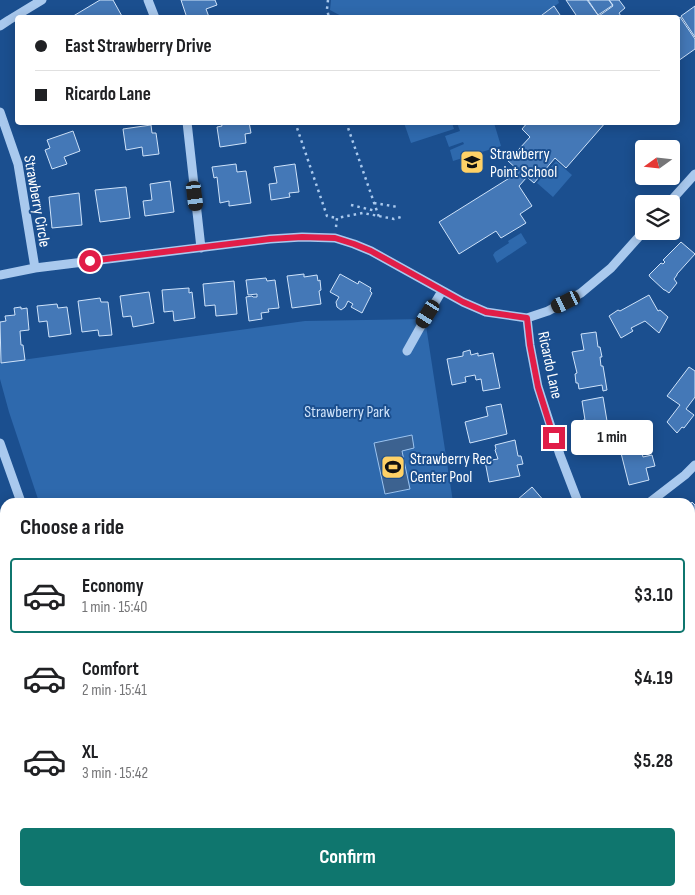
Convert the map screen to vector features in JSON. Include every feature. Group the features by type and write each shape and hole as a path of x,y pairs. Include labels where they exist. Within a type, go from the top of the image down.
{"street":[{"path":"18,15 42,0"},
{"path":"148,0 154,15"},
{"path":"0,26 15,17"},
{"name":"Strawberry Circle","path":"0,112 18,164 35,268"},
{"path":"186,125 201,248"},
{"path":"676,195 695,174"},
{"path":"0,275 35,268 201,248 302,237 335,238 371,251 442,291 486,312 527,318 548,311 581,293 611,268 636,240"},
{"path":"407,351 442,291"},
{"name":"Ricardo Lane","path":"527,318 538,387 576,498"},
{"path":"0,443 20,498"},
{"path":"655,498 695,465"}],"path":[{"path":"328,0 328,15"},
{"path":"296,125 327,216 337,218 363,214 394,219 401,217"},
{"path":"347,125 379,217"},
{"path":"374,203 398,207"},
{"path":"351,205 376,210"},
{"path":"335,238 337,218"}],"green space":[{"path":"331,0 558,0 559,3 541,15 339,15 330,10"},
{"path":"405,125 453,125 454,129 411,143"},
{"path":"458,125 495,125 501,146 453,161 450,150 464,144 463,142 449,147 445,136 460,131"},
{"path":"556,161 572,175 553,197 537,183"},
{"path":"521,233 527,243 497,263 493,255 495,252"},
{"name":"Strawberry Park","path":"425,319 452,498 38,498 9,412 0,379 0,363 305,321"}],"shaded area":[{"path":"412,435 414,448 402,451 410,489 385,494 374,443"}],"building":[{"path":"100,0 113,0 121,15 75,15"},
{"path":"181,0 215,0 217,5 206,9 208,15 186,15"},
{"path":"566,0 587,0 598,15 576,15"},
{"path":"588,0 609,0 613,5 598,15"},
{"path":"609,0 619,0 625,8 619,13 620,15 600,15 613,6"},
{"path":"554,6 560,15 542,15"},
{"path":"695,6 695,37 681,16"},
{"path":"680,17 695,39 695,49 680,60"},
{"path":"151,125 152,133 156,133 159,154 143,156 142,147 126,150 123,129"},
{"path":"250,125 251,133 245,134 246,143 220,147 217,127"},
{"path":"525,125 603,125 566,168 555,158 534,183 527,177 519,186 532,206 520,214 526,223 501,238 496,231 459,254 439,222 511,177 518,170 508,161 530,137 522,129"},
{"path":"73,131 80,151 64,157 67,164 52,169 45,150 50,148 47,140"},
{"path":"236,164 237,172 246,171 251,203 229,206 229,201 220,203 217,177 214,178 212,167"},
{"path":"295,164 299,192 289,193 290,197 271,200 269,184 277,183 274,167"},
{"path":"170,181 174,212 145,216 143,201 152,200 150,184"},
{"path":"126,187 130,218 100,222 95,190"},
{"path":"79,193 82,225 52,228 49,197"},
{"path":"681,242 695,254 677,274 674,279 677,283 669,293 649,275 661,263 665,262 663,260"},
{"path":"304,274 304,277 317,275 318,281 320,280 321,304 292,308 287,276"},
{"path":"340,274 358,284 359,281 371,288 370,291 372,293 362,313 351,307 353,304 348,301 341,310 337,307 336,302 339,297 330,292"},
{"path":"266,278 267,281 275,280 279,308 268,309 269,312 261,313 262,319 249,321 246,297 257,297 257,294 248,295 246,280"},
{"path":"234,281 237,314 216,316 215,305 205,306 203,284"},
{"path":"189,288 189,293 192,292 195,318 174,321 173,311 164,312 162,290"},
{"path":"149,292 154,323 133,327 131,316 123,317 120,296"},
{"path":"649,295 658,311 660,310 668,317 659,333 645,321 631,328 633,331 621,338 609,316"},
{"path":"100,298 101,302 108,302 112,335 99,336 98,330 82,332 78,301"},
{"path":"57,304 58,308 67,307 71,334 49,337 47,321 39,322 37,306"},
{"path":"21,307 21,309 27,308 29,330 20,331 25,360 1,363 0,322 6,321 5,316 15,315 14,308"},
{"path":"596,332 607,390 603,391 602,385 579,389 578,383 576,383 575,374 577,373 572,352 584,350 581,334"},
{"path":"470,350 471,355 478,353 478,356 493,353 500,388 483,391 481,379 476,380 475,375 465,377 466,382 452,385 447,359 463,356 463,352"},
{"path":"689,367 695,371 695,397 686,409 694,415 684,428 682,427 677,433 667,422 680,405 667,396"},
{"path":"603,397 608,427 605,428 607,437 586,440 582,401"},
{"path":"501,404 507,434 470,443 465,422 488,416 486,407"},
{"path":"628,434 629,438 642,435 646,448 641,449 643,457 652,455 655,466 646,468 649,480 629,485 618,441 620,440 619,437"},
{"path":"515,440 518,456 521,456 523,464 517,465 520,476 489,482 485,461 498,459 495,445"},
{"path":"532,487 542,498 519,498"}],"place":[{"name":"Strawberry Point School","path":"472,162"},
{"name":"Strawberry Rec Center Pool","path":"393,467"}],"route":[{"path":"90,261 270,239 302,237 335,238 354,244 371,251 463,302 486,312 527,318 538,387 554,438"}]}
